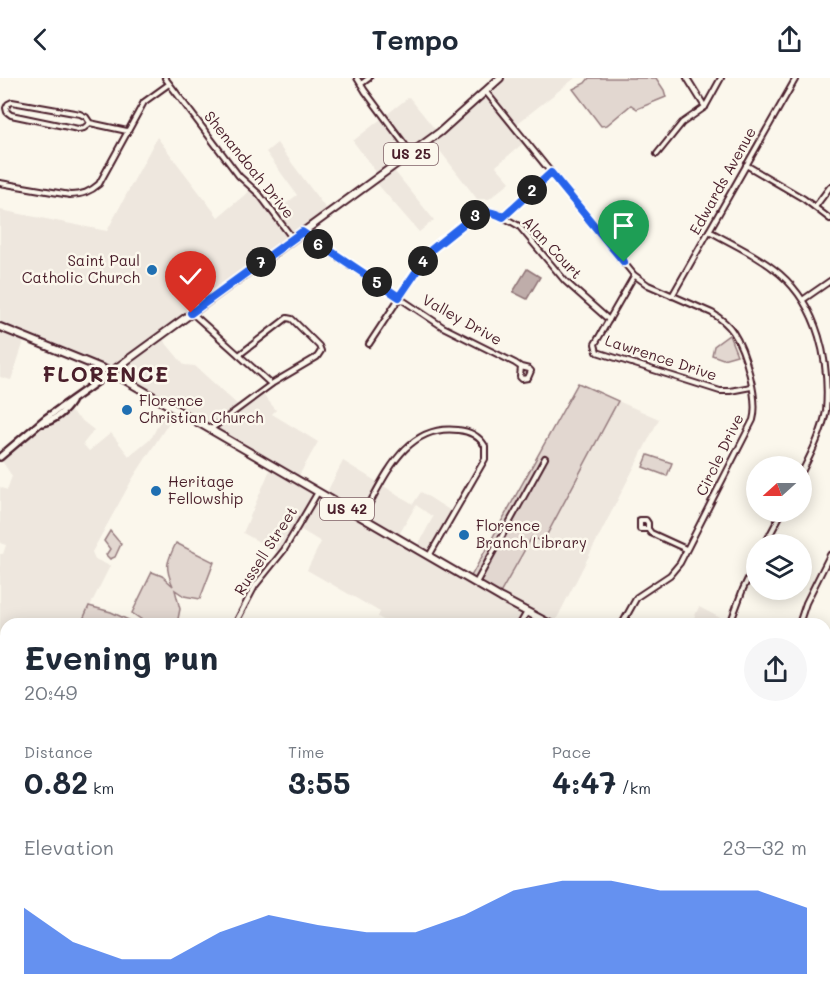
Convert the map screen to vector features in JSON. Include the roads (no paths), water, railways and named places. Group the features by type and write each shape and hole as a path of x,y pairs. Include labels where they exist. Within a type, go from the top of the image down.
{"main road":[{"name":"US 25","path":"111,372 440,132 500,78"},
{"path":"0,327 111,372"},
{"name":"US 42","path":"111,372 475,584 538,618"}],"street":[{"name":"Shenandoah Drive","path":"165,78 239,176 259,194 293,239"},
{"path":"357,78 411,153"},
{"path":"361,84 369,78"},
{"path":"687,78 705,107"},
{"path":"657,154 682,123 705,107 721,78"},
{"name":"Edwards Avenue","path":"672,296 796,78"},
{"path":"0,183 70,195 86,193 99,184 144,102 169,84"},
{"name":"Circle Drive","path":"486,92 634,276 648,285 712,313 729,328 740,346 751,387 755,408 753,420 680,563 674,571 637,597 625,618"},
{"path":"90,123 78,129 11,115 6,108 12,102 69,112 86,117 90,123 127,131"},
{"path":"746,165 815,207 830,219"},
{"path":"369,344 431,250 480,212 488,211 503,217 551,173"},
{"path":"815,207 830,187"},
{"name":"Alan Court","path":"503,217 523,230 565,280 609,320"},
{"path":"709,231 770,266 803,299 815,320 823,340 830,386 823,423 809,456"},
{"name":"Valley Drive","path":"302,232 443,327 521,367"},
{"path":"609,320 634,276"},
{"path":"803,299 830,281"},
{"path":"191,313 271,384"},
{"path":"211,429 271,384 317,357 321,351 319,346 292,319 287,318 238,355"},
{"name":"Lawrence Drive","path":"609,320 595,344 595,350 599,354 720,391 751,387"},
{"path":"0,457 42,423 67,409 72,401 111,372"},
{"path":"362,518 398,456 414,439 429,432 446,429 462,430 475,435 485,446 485,459 429,557"},
{"path":"475,584 545,458"},
{"name":"Russell Street","path":"238,618 255,586 284,550 318,492"},
{"path":"648,529 651,533 686,549"},
{"path":"801,618 830,555"},
{"path":"732,618 746,584"},
{"path":"523,618 526,612"}],"place":[{"name":"Saint Paul Catholic Church","path":"152,270"},
{"name":"Florence Christian Church","path":"127,410"},
{"name":"Heritage Fellowship","path":"156,491"},
{"name":"Florence Branch Library","path":"464,535"}],"district":[{"name":"FLORENCE","path":"106,375"}]}
